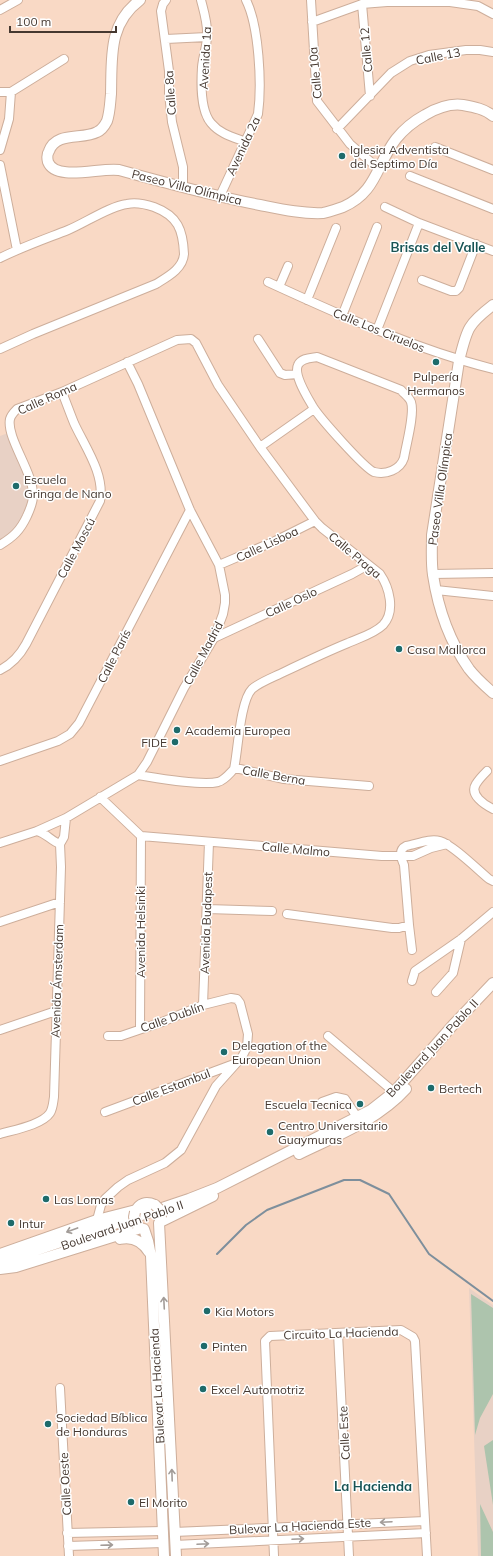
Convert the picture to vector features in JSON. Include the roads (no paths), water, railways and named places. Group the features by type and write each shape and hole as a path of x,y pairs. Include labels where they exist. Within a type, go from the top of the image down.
{"main road":[{"name":"Paseo Villa Olímpica","path":"140,0 125,14 114,36 110,109 105,124 93,134 63,138 50,148 47,155 48,162 52,168 61,173 68,174 113,169 220,196 276,208 307,213 325,213 344,206 360,196 373,183 394,141 414,121 436,109 457,104 488,112 493,116"},
{"name":"Paseo Villa Olímpica","path":"493,305 477,317 469,327 459,360 432,535 433,574 436,590 450,635 469,669 493,693"},
{"name":"Boulevard Juan Pablo II","path":"160,1221 371,1110 394,1092 453,1025 493,983"},
{"name":"Boulevard Juan Pablo II","path":"0,1268 189,1202 219,1190 356,1126 388,1106 399,1096 471,1013 493,993"},
{"name":"Boulevard Juan Pablo II","path":"154,1204 181,1198 242,1179"},
{"name":"Boulevard Juan Pablo II","path":"0,1261 44,1248 242,1179"},
{"path":"160,1221 153,1229 141,1228 134,1217 135,1210 143,1203 154,1204 160,1210 176,1556"},
{"name":"Boulevard Juan Pablo II","path":"0,1254 97,1220 135,1210"},
{"name":"Boulevard Juan Pablo II","path":"0,1268 16,1267 141,1228"},
{"name":"Bulevar La Hacienda","path":"141,1228 148,1241 151,1256 164,1556"},
{"path":"78,1247 126,1237 142,1242 151,1256"},
{"path":"162,1511 168,1524 169,1540 175,1545"}],"street":[{"path":"0,10 18,0"},
{"name":"Calle 8a","path":"166,0 161,11 166,39 172,122 183,167 183,187"},
{"name":"Avenida 1a","path":"201,0 207,23 207,37 202,66 203,104 205,115 220,131 246,142"},
{"name":"Avenida 2a","path":"220,196 258,114 259,64 252,11 246,0"},
{"name":"Calle 10a","path":"311,0 316,98 318,104 350,144 372,163 380,167"},
{"path":"312,22 362,4 413,1 450,2 478,6 493,14"},
{"name":"Calle 12","path":"362,4 370,96"},
{"path":"166,39 207,37"},
{"name":"Calle 13","path":"337,129 391,73 410,61 429,55 466,50 493,52"},
{"path":"0,92 11,92 64,59"},
{"path":"0,150 9,119 11,92"},
{"path":"435,148 493,170"},
{"path":"0,165 17,250"},
{"path":"410,176 493,209"},
{"path":"0,258 69,230 120,206 135,203 143,204 165,212 175,220 181,234 184,254 184,259 179,267 172,274 156,284 0,349"},
{"path":"385,207 419,223 493,251"},
{"path":"376,330 419,223"},
{"path":"342,316 377,227"},
{"path":"307,300 336,228"},
{"path":"422,280 450,291 456,291 459,288 476,244"},
{"path":"279,287 288,266"},
{"name":"Calle Los Ciruelos","path":"268,282 376,330 459,360 493,369"},
{"name":"Calle Roma","path":"0,545 14,536 23,524 32,507 33,494 29,477 11,432 10,421 12,414 17,409 62,392 177,340 191,339 196,343"},
{"path":"258,339 280,373 285,375 297,374"},
{"name":"Calle Praga","path":"196,343 218,385 260,446 315,521 380,574 386,582 390,596 388,616 383,625 369,634 271,678 252,689 244,703 234,769"},
{"path":"317,356 401,390 410,401 412,410 401,465 394,470 385,472 374,472 362,465 314,408 297,374 298,365 302,360 317,356"},
{"name":"Calle Madrid","path":"0,842 37,831 66,818 138,775 147,762 184,688 214,638 223,614 225,603 219,565 190,510 138,384 127,362"},
{"name":"Calle Moscú","path":"0,670 16,658 26,644 100,501 102,486 95,465 74,422 62,392"},
{"path":"260,446 314,408"},
{"name":"Calle París","path":"0,761 58,741 70,734 79,723 190,510"},
{"name":"Calle Lisboa","path":"219,565 275,541 315,521"},
{"name":"Calle Oslo","path":"214,638 368,565"},
{"path":"433,574 493,573"},
{"path":"436,590 493,596"},
{"name":"Calle Berna","path":"138,775 192,782 213,782 224,780 234,769 240,768 284,779 369,786"},
{"path":"487,771 475,785 475,791 481,801 493,809"},
{"path":"100,797 141,836"},
{"name":"Avenida Ámsterdam","path":"0,1134 38,1123 47,1117 52,1108 54,1097 60,902 60,844 64,837 66,818"},
{"path":"37,831 42,832 60,844"},
{"name":"Calle Malmo","path":"141,836 382,856 413,856 431,848 447,844"},
{"name":"Avenida Helsinki","path":"140,1029 141,836"},
{"path":"412,950 404,865 400,856 403,847 432,840 440,841 447,844 493,881"},
{"name":"Avenida Budapest","path":"203,1005 209,842"},
{"path":"0,922 60,902"},
{"path":"207,909 272,911"},
{"path":"412,981 415,971 461,939 493,912"},
{"path":"287,914 392,928 399,928 409,924"},
{"path":"436,992 453,973 461,939"},
{"name":"Calle Dublín","path":"108,1036 121,1036 162,1022 203,1005 231,998 236,999 240,1004 248,1034 248,1048 236,1063"},
{"path":"0,1030 56,1011"},
{"path":"328,1036 394,1092"},
{"path":"97,1220 101,1205 105,1199 118,1187 128,1180 166,1163 181,1150 216,1086 236,1063"},
{"name":"Calle Estambul","path":"105,1112 236,1063"},
{"path":"322,1102 336,1096 345,1098 357,1117"},
{"name":"Circuito La Hacienda","path":"274,1556 265,1341 270,1336 401,1330 413,1337 416,1341 427,1556"},
{"name":"Calle Este","path":"338,1333 349,1556"},
{"name":"Calle Oeste","path":"60,1388 69,1556"},
{"name":"Bulevar La Hacienda Este","path":"174,1532 425,1521"},
{"path":"67,1533 163,1531"},
{"name":"Bulevar La Hacienda Este","path":"175,1545 426,1533"},
{"path":"68,1546 163,1543"}],"waterway":[{"path":"217,1254 246,1225 267,1210 344,1180 360,1180 389,1194 429,1254 493,1301"}],"place":[{"name":"Iglesia Adventista del Septimo Día","path":"342,156"},
{"name":"Pulpería Hermanos","path":"436,362"},
{"name":"Escuela Gringa de Nano","path":"16,486"},
{"name":"Casa Mallorca","path":"399,649"},
{"name":"Academia Europea","path":"177,730"},
{"name":"FIDE","path":"175,742"},
{"name":"Delegation of the European Union","path":"224,1052"},
{"name":"Bertech","path":"431,1088"},
{"name":"Escuela Tecnica","path":"360,1104"},
{"name":"Centro Universitario Guaymuras","path":"270,1132"},
{"name":"Las Lomas","path":"46,1199"},
{"name":"Intur","path":"11,1223"},
{"name":"Kia Motors","path":"207,1311"},
{"name":"Pinten","path":"204,1346"},
{"name":"Excel Automotriz","path":"203,1389"},
{"name":"Sociedad Bíblica de Honduras","path":"48,1424"},
{"name":"El Morito","path":"131,1502"}],"district":[{"name":"Brisas del Valle","path":"438,247"},
{"name":"La Hacienda","path":"373,1486"}]}
